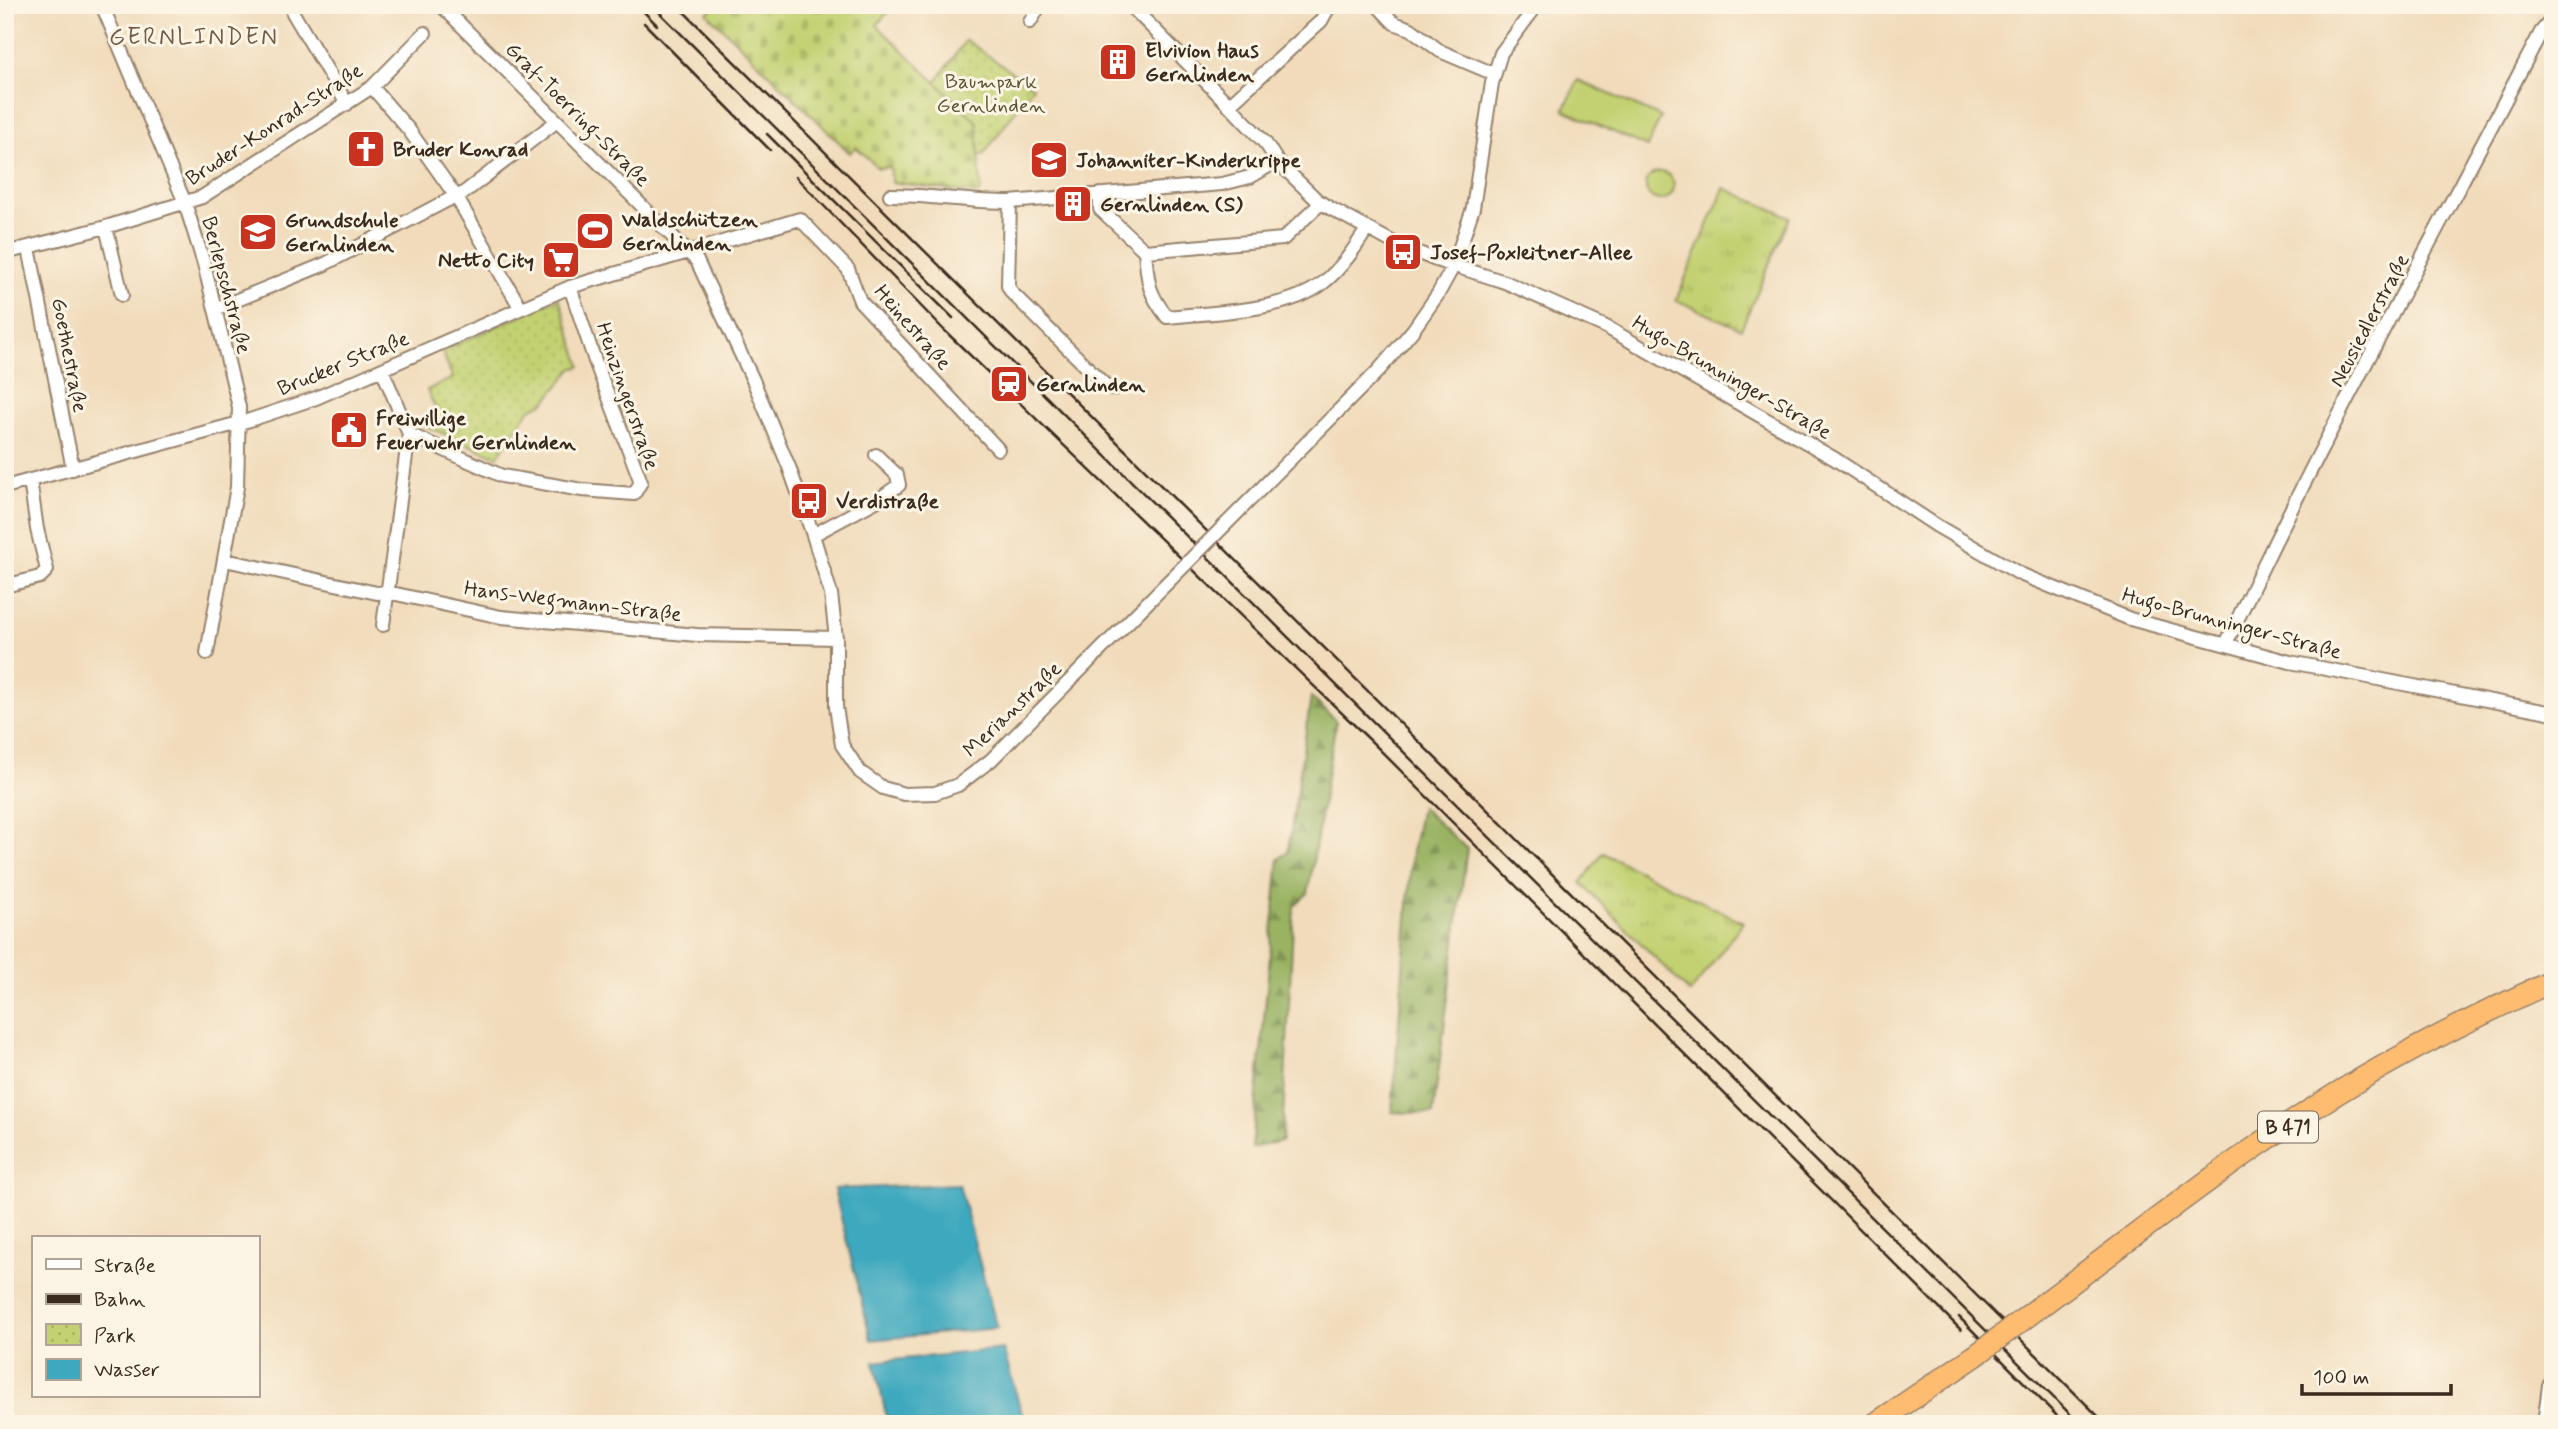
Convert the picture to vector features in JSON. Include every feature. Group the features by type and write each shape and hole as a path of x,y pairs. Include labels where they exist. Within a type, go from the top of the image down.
{"highway":[{"name":"B 471","path":"1875,1424 1975,1356 2260,1146 2335,1095 2419,1045 2553,981"}],"street":[{"name":"Berlepschstraße","path":"102,5 185,203 239,407 237,487 207,653"},
{"path":"292,5 293,13 346,104"},
{"name":"Graf-Toerring-Straße","path":"441,5 688,251"},
{"path":"1030,22 1040,5"},
{"name":"Hugo-Brunninger-Straße","path":"1130,5 1266,144 1277,161 1321,203 1367,229 1425,256 1505,282 1606,327 1835,459 1937,526 2020,573 2130,619 2290,662 2553,713"},
{"path":"1229,105 1321,21 1330,5"},
{"path":"1377,5 1394,23 1411,29 1440,51 1494,74"},
{"path":"1454,265 1473,208 1494,74 1501,52 1537,5"},
{"name":"Neusiedlerstraße","path":"2226,644 2329,435 2541,32 2553,18"},
{"name":"Bruder-Konrad-Straße","path":"5,253 106,227 202,197 372,87 425,33"},
{"path":"372,87 409,131 457,198 520,307"},
{"path":"215,309 326,264 448,200 457,198 557,121"},
{"path":"890,195 933,195 982,202 1010,202 1236,182 1277,161"},
{"path":"1100,194 1100,209 1145,251 1149,287 1153,299 1167,317 1278,304 1302,296 1334,273 1367,229"},
{"path":"1010,202 1008,286 1104,384 1113,389"},
{"path":"1145,251 1283,239 1321,203"},
{"name":"Heinestraße","path":"688,251 800,219 848,269 860,302 998,449"},
{"path":"106,227 122,295"},
{"name":"Goethestraße","path":"29,248 72,469"},
{"name":"Merianstraße","path":"688,251 697,261 754,380 813,535 831,594 836,638 835,707 842,744 860,772 883,788 904,794 935,793 958,785 991,760 1379,370 1413,330 1454,265"},
{"name":"Brucker Straße","path":"5,487 250,420 316,398 570,287 688,251"},
{"name":"Heinzingerstraße","path":"409,434 502,476 582,490 634,494 641,482 594,361 570,287"},
{"path":"383,369 409,434 383,625"},
{"path":"813,535 878,500 899,485 897,475 876,455"},
{"path":"5,586 40,577 47,570 37,529 30,480"},
{"name":"Hans-Wegmann-Straße","path":"225,560 501,617 697,635 836,638"},
{"path":"2544,1424 2549,1385 2553,1378"}],"green space":[{"path":"715,5 894,5 877,25 977,122 981,191 978,194 892,182 890,167 878,168 856,147 850,153 707,13"},
{"name":"Baumpark Gernlinden","path":"966,40 1033,87 983,155 979,156 977,122 936,82"},
{"path":"1578,80 1661,117 1647,147 1564,110"},
{"path":"1660,172 1670,176 1674,186 1670,196 1660,200 1650,196 1646,186 1650,176"},
{"path":"1724,188 1790,217 1741,329 1676,300"},
{"path":"559,298 581,366 572,369 545,402 530,409 497,457 416,422 437,412 427,390 453,378 442,351"},
{"path":"1311,697 1336,721 1308,893 1294,906 1282,1141 1252,1148 1279,859 1288,852"},
{"path":"1421,807 1467,849 1433,1114 1392,1112 1412,852"},
{"path":"1603,853 1743,922 1690,993 1581,883"}],"water":[{"path":"959,1184 997,1328 871,1340 834,1189"},
{"path":"1003,1349 1025,1424 888,1424 874,1362"}],"railway":[{"path":"637,5 657,25"},
{"path":"652,5 2080,1424"},
{"path":"677,5 2106,1424"},
{"path":"644,23 770,150"},
{"path":"767,134 953,318"},
{"path":"796,177 944,330 1373,743 1961,1330"},
{"path":"1959,1317 2065,1424"}],"place":[{"name":"Elvivion Haus Gernlinden","path":"1118,62"},
{"name":"Bruder Konrad","path":"366,149"},
{"name":"Johanniter-Kinderkrippe","path":"1049,160"},
{"name":"Gernlinden (S)","path":"1073,204"},
{"name":"Waldschützen Gernlinden","path":"595,231"},
{"name":"Grundschule Gernlinden","path":"258,232"},
{"name":"Josef-Poxleitner-Allee","path":"1403,252"},
{"name":"Netto City","path":"561,260"},
{"name":"Gernlinden","path":"1009,384"},
{"name":"Freiwillige Feuerwehr Gernlinden","path":"349,430"},
{"name":"Verdistraße","path":"809,501"}],"district":[{"name":"GERNLINDEN","path":"194,36"}]}
